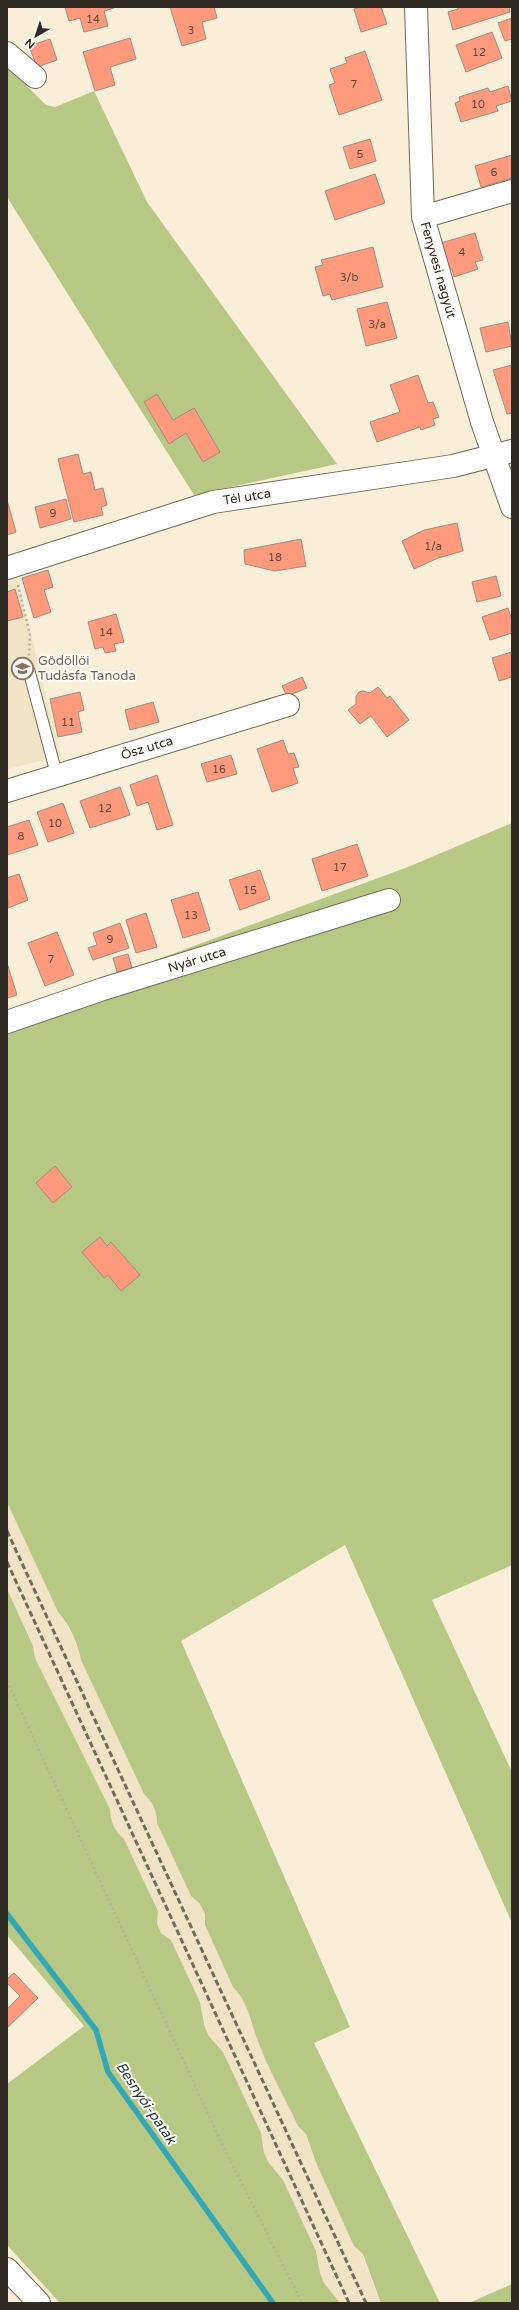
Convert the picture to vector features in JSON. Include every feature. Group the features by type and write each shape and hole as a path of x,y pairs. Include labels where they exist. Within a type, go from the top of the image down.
{"street":[{"name":"Fenyvesi nagyút","path":"416,7 423,217 482,422 503,453 512,507"},
{"path":"7,53 35,77"},
{"path":"423,217 512,191"},
{"name":"Tél utca","path":"10,577 214,502 453,466 503,453"},
{"name":"Ősz utca","path":"7,791 288,706"},
{"name":"Nyár utca","path":"7,1022 110,987 389,900"},
{"path":"7,2269 39,2303"}],"lane":[{"path":"29,671 57,776"}],"path":[{"path":"10,577 18,584 30,635 29,671"},
{"path":"7,1681 223,2146 302,2303"}],"shaded area":[{"name":"Gödöllői Tudásfa Tanoda","path":"17,578 61,756 7,769 7,581"},
{"path":"7,1502 58,1612 64,1619 79,1649 81,1660 144,1794 152,1802 157,1812 157,1823 191,1896 200,1904 205,1914 205,1925 233,1986 241,1994 251,2014 256,2036 298,2126 306,2134 317,2165 354,2246 362,2254 381,2303 340,2303 324,2283 320,2273 316,2251 283,2180 269,2163 264,2153 261,2133 223,2052 208,2035 204,2024 200,2002 171,1940 161,1933 157,1923 158,1911 124,1839 116,1831 111,1820 110,1809 35,1658 33,1646 7,1589"}],"green space":[{"path":"7,66 46,105 55,107 94,91 147,202 337,464 194,495 7,197"},
{"path":"512,823 512,1565 432,1600 512,1772 512,1923 345,1545 181,1641 350,2027 314,2043 440,2303 381,2303 363,2254 354,2246 317,2165 306,2134 298,2126 265,2059 245,2004 238,1992 233,1987 205,1925 205,1914 200,1904 191,1896 157,1823 154,1807 144,1794 81,1660 78,1647 72,1634 66,1622 58,1612 7,1502 7,1015 408,867"},
{"path":"7,1589 33,1646 35,1658 110,1809 114,1826 124,1839 158,1911 157,1923 161,1933 171,1940 200,2002 204,2024 208,2035 223,2052 261,2133 264,2153 269,2163 283,2180 316,2251 320,2273 324,2283 340,2303 60,2303 7,2245 7,2084 84,2026 7,1935"},
{"path":"512,2284 512,2303 469,2303"}],"building":[{"path":"65,7 114,8 104,11 108,26 84,32 80,18 69,21"},
{"path":"170,7 214,7 217,18 202,22 206,39 182,46"},
{"path":"361,7 381,7 387,24 361,32 354,9"},
{"path":"457,7 509,7 510,12 453,30 448,12 458,9"},
{"path":"512,18 512,39 505,41 498,23"},
{"path":"492,32 502,58 466,72 456,45"},
{"path":"130,38 136,59 110,67 115,85 95,91 83,52"},
{"path":"50,39 57,60 37,67 29,46"},
{"path":"365,51 382,100 339,115 329,85 335,83 330,69 347,63 345,58"},
{"path":"508,86 512,101 496,106 498,111 461,122 455,103 460,101 459,97 488,88 490,92"},
{"path":"370,139 376,161 350,169 343,147"},
{"path":"512,155 512,178 481,187 475,166"},
{"path":"375,174 385,203 335,220 325,191"},
{"path":"475,233 483,260 475,262 478,269 454,277 452,269 449,270 441,243"},
{"path":"373,247 383,287 332,300 330,294 323,296 315,267 323,265 321,260"},
{"path":"387,302 397,338 366,346 357,309"},
{"path":"508,322 512,346 486,352 480,328"},
{"path":"512,365 512,413 507,414 493,370"},
{"path":"418,375 428,403 433,402 439,417 433,419 435,425 421,430 420,427 377,442 370,422 400,412 390,385"},
{"path":"157,394 173,420 194,408 220,452 203,462 186,433 169,444 144,402"},
{"path":"78,454 83,474 91,472 95,490 103,488 107,505 101,507 103,515 74,522 58,459"},
{"path":"66,499 71,519 40,528 35,507"},
{"path":"7,500 16,532 7,535"},
{"path":"457,523 463,551 438,558 414,569 402,541 424,530"},
{"path":"301,539 306,566 275,571 245,564 244,550"},
{"path":"48,570 53,587 44,590 51,612 34,618 22,578"},
{"path":"496,576 501,596 477,602 472,582"},
{"path":"15,589 23,617 7,621 7,592"},
{"path":"508,608 512,620 512,633 490,640 482,617"},
{"path":"116,614 124,642 114,644 116,651 105,653 103,647 95,649 88,622"},
{"path":"512,652 512,677 499,681 492,658"},
{"path":"302,677 307,688 287,696 282,686"},
{"path":"378,687 387,698 390,696 409,720 387,737 371,716 360,724 348,710 356,704 356,696 359,692 363,691 370,693"},
{"path":"80,692 84,710 78,712 82,732 58,737 50,699"},
{"path":"153,702 159,722 130,730 125,710"},
{"path":"283,740 288,754 294,753 299,767 293,768 298,783 272,792 257,749"},
{"path":"231,755 237,774 207,782 201,764"},
{"path":"157,775 173,825 157,830 148,802 137,806 130,785"},
{"path":"120,787 130,815 90,828 80,801"},
{"path":"63,803 74,833 48,842 37,812"},
{"path":"29,820 38,845 7,855 7,827"},
{"path":"357,844 368,876 322,891 312,859"},
{"path":"260,870 270,899 240,910 229,880"},
{"path":"19,874 28,900 8,908 7,878"},
{"path":"198,892 210,930 183,938 171,900"},
{"path":"146,913 157,947 136,953 126,920"},
{"path":"120,923 129,948 93,960 88,948 97,945 93,933"},
{"path":"57,932 74,975 45,986 28,943"},
{"path":"128,954 132,968 117,972 113,958"},
{"path":"7,963 17,995 7,998"},
{"path":"55,1166 72,1187 53,1203 36,1183"},
{"path":"100,1237 107,1246 111,1242 140,1275 121,1291 108,1275 104,1278 82,1252"},
{"path":"14,1973 38,1998 7,2028 7,2009 20,1996 7,1983 7,1979"}],"waterway":[{"name":"Besnyői-patak","path":"7,1914 96,2030 108,2072 273,2303"}],"railway":[{"path":"7,1531 366,2303"},
{"path":"7,1562 349,2303"}],"place":[{"name":"Gödöllői Tudásfa Tanoda","path":"23,668"}]}
